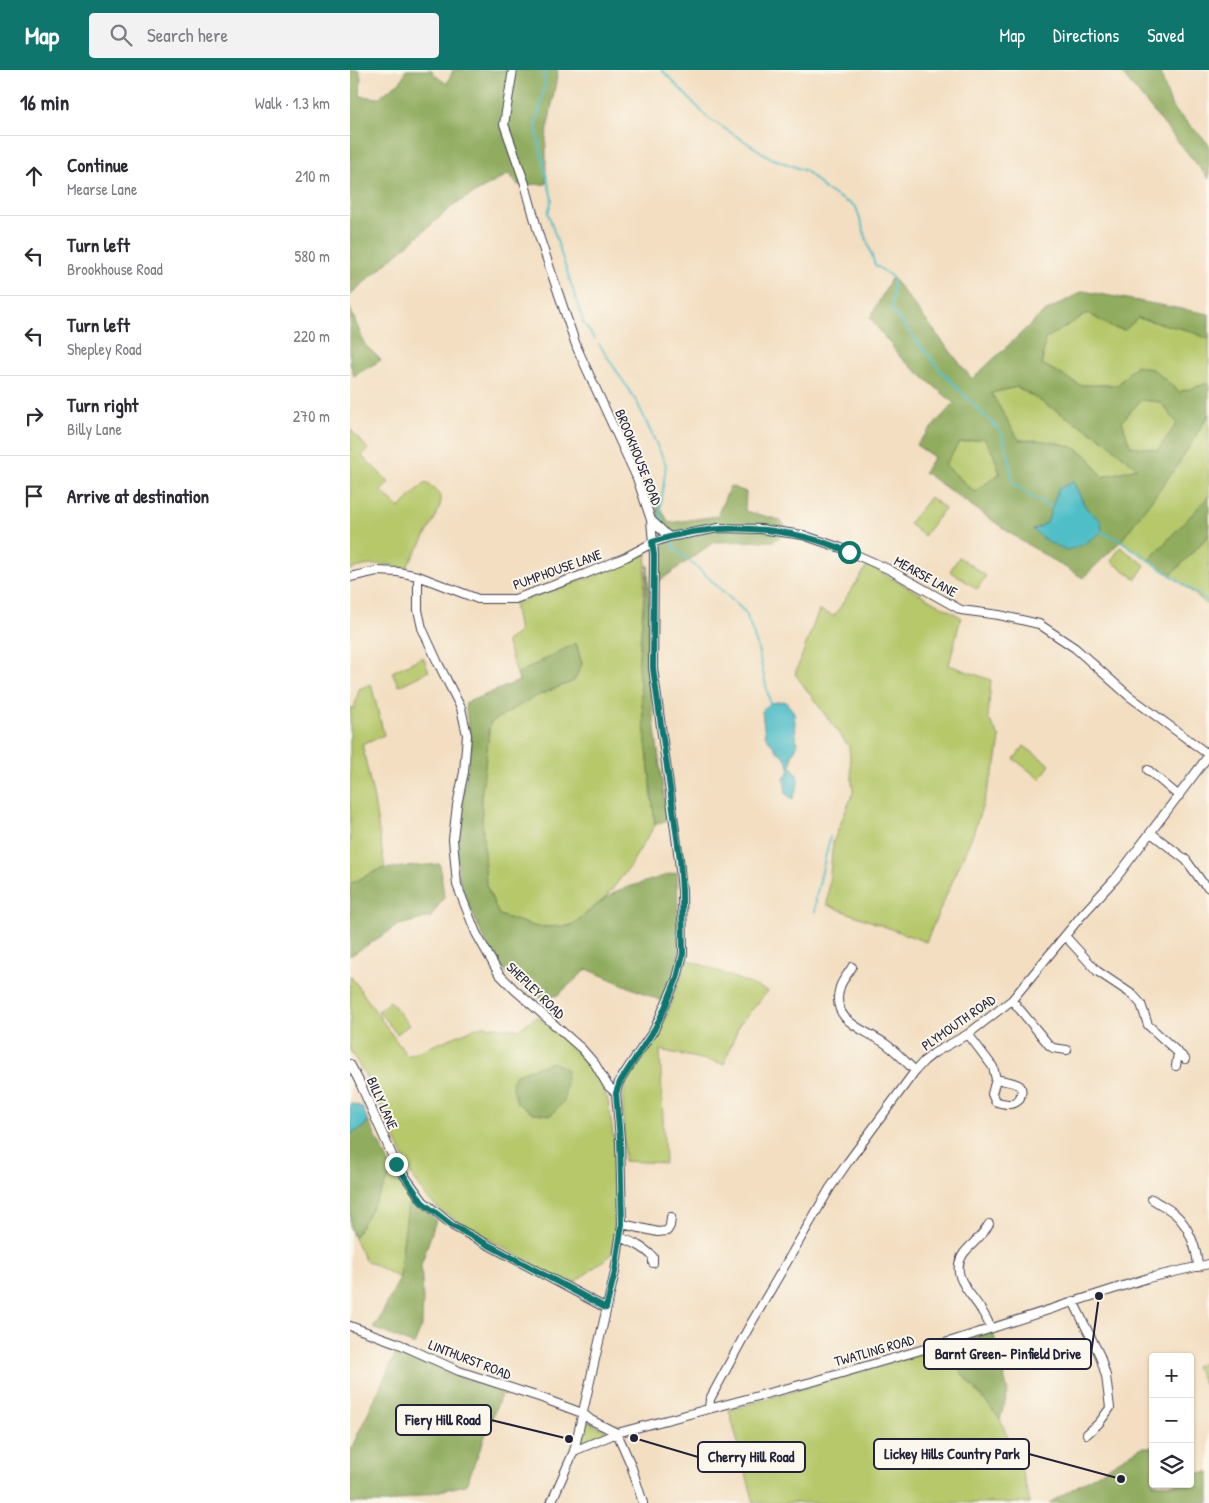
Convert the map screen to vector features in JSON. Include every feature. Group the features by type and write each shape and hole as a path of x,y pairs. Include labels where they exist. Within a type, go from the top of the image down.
{"street":[{"name":"BROOKHOUSE ROAD","path":"514,70 504,124 577,348 637,478 651,520 654,555 653,668 680,859 683,954 677,978 663,1012 654,1030 623,1076 616,1093"},
{"path":"651,520 669,537"},
{"name":"MEARSE LANE","path":"652,542 719,528 760,529 803,535 841,548 888,569 961,610 999,615 1040,624 1075,648 1129,696 1209,755"},
{"name":"PUMPHOUSE LANE","path":"350,578 377,571 398,572 418,576 478,599 515,599 626,557 652,542"},
{"name":"SHEPLEY ROAD","path":"418,576 418,610 422,628 461,708 467,735 464,772 457,805 453,839 457,885 476,933 499,974 582,1049 595,1064 608,1086 616,1093"},
{"name":"PLYMOUTH ROAD","path":"709,1409 710,1399 749,1327 830,1188 915,1071 934,1053 968,1034 1012,1000 1066,937 1082,915 1116,878 1209,755"},
{"path":"1148,770 1179,796"},
{"path":"1150,833 1186,860 1202,882 1209,888"},
{"path":"1066,937 1097,971 1133,995 1141,1004 1148,1025 1185,1059"},
{"path":"852,966 840,986 838,1000 842,1015 853,1026 886,1044 915,1071"},
{"path":"1012,1000 1049,1045 1054,1048 1067,1050"},
{"path":"968,1034 993,1067 996,1078"},
{"path":"1176,1066 1178,1053"},
{"name":"BILLY LANE","path":"350,1064 360,1081 396,1164 422,1202 453,1226 606,1308"},
{"path":"551,1503 574,1451 615,1272 622,1224 620,1139 616,1093"},
{"path":"1152,1199 1176,1215 1183,1224 1192,1241 1198,1267"},
{"path":"622,1224 658,1232 667,1231 670,1226 671,1217"},
{"path":"989,1224 984,1234 964,1253 958,1267 959,1277 964,1287 980,1308 991,1328"},
{"path":"620,1237 650,1254 653,1257 653,1262"},
{"name":"TWATLING ROAD","path":"574,1451 617,1433 815,1381 955,1340 1148,1278 1209,1264"},
{"path":"1073,1302 1100,1356 1106,1376 1110,1408 1096,1431 1087,1434"},
{"name":"LINTHURST ROAD","path":"350,1326 397,1342 459,1371 582,1413 591,1420 617,1433"},
{"path":"617,1433 631,1465 643,1503"}],"green space":[{"path":"350,70 359,70 361,78 360,96 378,98 401,81 406,70 432,70 434,74 447,84 453,70 558,70 546,138 546,184 518,185 509,174 455,204 350,296"},
{"path":"1119,70 1159,70 1172,107 1209,144 1209,179"},
{"path":"892,277 972,379 1043,313 1083,291 1209,314 1209,339 1187,330 1138,318 1125,330 1111,327 1088,313 1045,339 1042,364 1080,385 1118,385 1136,365 1154,370 1179,392 1209,383 1209,414 1177,466 1121,541 1083,578 1020,540 924,472 934,457 916,445 954,403 901,358 870,318","holes":["1017,387 1100,437 1137,468 1102,477 1088,457 1076,449 1052,442 1019,440 991,393","1141,400 1160,402 1177,423 1158,450 1130,446 1122,421","984,438 993,453 1000,473 975,492 945,465 959,443","1073,482 1086,508 1101,521 1033,530 1047,523 1052,507"]},
{"path":"350,308 365,345 381,360 354,376 350,363"},
{"path":"1088,313 1111,327 1124,330 1138,318 1187,330 1209,339 1209,383 1179,392 1154,370 1136,365 1118,385 1080,385 1042,364 1045,339"},
{"path":"1017,387 1100,437 1138,468 1102,477 1088,457 1076,449 1051,442 1019,440 991,393"},
{"path":"1140,400 1160,402 1178,423 1158,450 1130,446 1122,421"},
{"path":"1209,414 1209,496 1149,560 1120,540 1177,466"},
{"path":"350,429 368,449 362,456 389,482 381,491 399,508 425,482 440,495 438,513 406,568 378,564 350,570"},
{"path":"984,438 993,453 1000,474 975,492 945,465 959,443"},
{"path":"730,486 746,492 745,511 780,520 788,530 774,541 714,542 658,582 659,548 669,541 668,535 658,520 655,497 669,523 717,516"},
{"path":"1209,496 1209,535 1171,575 1149,560"},
{"path":"930,497 945,508 924,536 909,524"},
{"path":"1209,535 1209,606 1171,575"},
{"path":"1120,547 1145,565 1136,579 1111,561"},
{"path":"647,553 638,667 655,825 628,869 606,897 571,926 537,927 499,915 486,885 481,799 490,723 532,698 574,681 582,664 576,643 517,674 506,641 519,632 514,603 582,580"},
{"path":"959,557 986,576 977,589 950,571"},
{"path":"648,565 649,612 647,656 667,820 655,825 638,667"},
{"path":"868,565 961,617 949,665 991,680 988,718 1000,738 996,764 973,834 926,942 827,905 833,842 853,793 849,747 795,674 819,610 834,616"},
{"path":"576,643 582,664 574,681 532,698 490,723 481,799 486,885 499,915 537,927 571,926 619,890 677,872 679,960 664,1002 587,969 558,995 542,999 515,980 494,960 469,906 459,879 455,839 471,745 465,703 519,681 517,674"},
{"path":"423,657 429,671 399,686 392,672"},
{"path":"371,684 384,735 362,744 374,800 385,869 380,869 350,884 350,707 354,709 359,689"},
{"path":"1024,746 1050,765 1040,779 1014,759"},
{"path":"440,864 444,897 431,917 399,925 350,956 350,884 380,869"},
{"path":"687,959 768,991 739,1025 724,1064 660,1050 665,1163 624,1161 623,1100 627,1080 648,1049 667,1015"},
{"path":"350,975 407,1056 481,1026 519,1029 537,1016 592,1067 608,1100 614,1142 617,1222 612,1254 570,1286 441,1211 427,1198 411,1174 372,1087 350,1050"},
{"path":"390,1001 409,1025 397,1034 378,1011"},
{"path":"553,1062 567,1070 564,1101 551,1115 533,1113 517,1103 512,1084 516,1074"},
{"path":"368,1121 393,1171 354,1238 350,1227 350,1134 363,1128"},
{"path":"393,1171 409,1196 400,1278 365,1260 354,1238"},
{"path":"409,1196 436,1220 421,1265 422,1325 414,1345 373,1328 400,1278"},
{"path":"993,1331 1008,1392 1000,1419 941,1348"},
{"path":"941,1348 1000,1419 1022,1471 1030,1503 754,1503 729,1410"},
{"path":"398,1349 453,1375 503,1390 466,1485 387,1503 350,1503 350,1451"},
{"path":"1209,1361 1209,1393 1195,1366"},
{"path":"584,1420 605,1430 605,1434 579,1443"},
{"path":"1142,1447 1149,1447 1149,1488 1194,1488 1194,1473 1209,1472 1209,1503 1049,1503"}],"water":[{"path":"1073,482 1086,508 1101,521 1102,532 1082,545 1067,550 1050,543 1033,530 1047,523 1058,489"},
{"path":"785,701 794,712 797,746 792,755 791,766 797,775 798,782 792,800 786,794 784,779 790,769 785,757 777,751 765,735 762,711 770,703"},
{"path":"350,1103 362,1107 368,1121 363,1128 350,1134"}],"waterway":[{"path":"544,70 545,84 536,124 552,199 548,213 584,324 595,339"},
{"path":"662,70 708,118 771,158 806,171 826,190 856,207 875,265 892,277 893,295 891,309 942,372 1002,433 1013,483 1031,497 1053,508"},
{"path":"599,344 638,404 666,465 660,512 668,532"},
{"path":"1100,531 1120,540 1209,602"},
{"path":"672,541 675,549 746,613 757,645 770,703"},
{"path":"815,912 816,897 830,837"}],"place":[{"name":"Barnt Green- Pinfield Drive","path":"1099,1296"},
{"name":"Cherry Hill Road","path":"634,1438"},
{"name":"Fiery Hill Road","path":"569,1439"},
{"name":"Lickey Hills Country Park","path":"1121,1479"}],"route":[{"path":"396,1164 422,1202 453,1226 606,1308 615,1272 622,1224 620,1139 616,1093 620,1082 647,1042 663,1012 677,978 683,954 684,933 680,859 662,745 653,668 654,555 652,542 719,528 760,529 803,535 849,552"}]}
